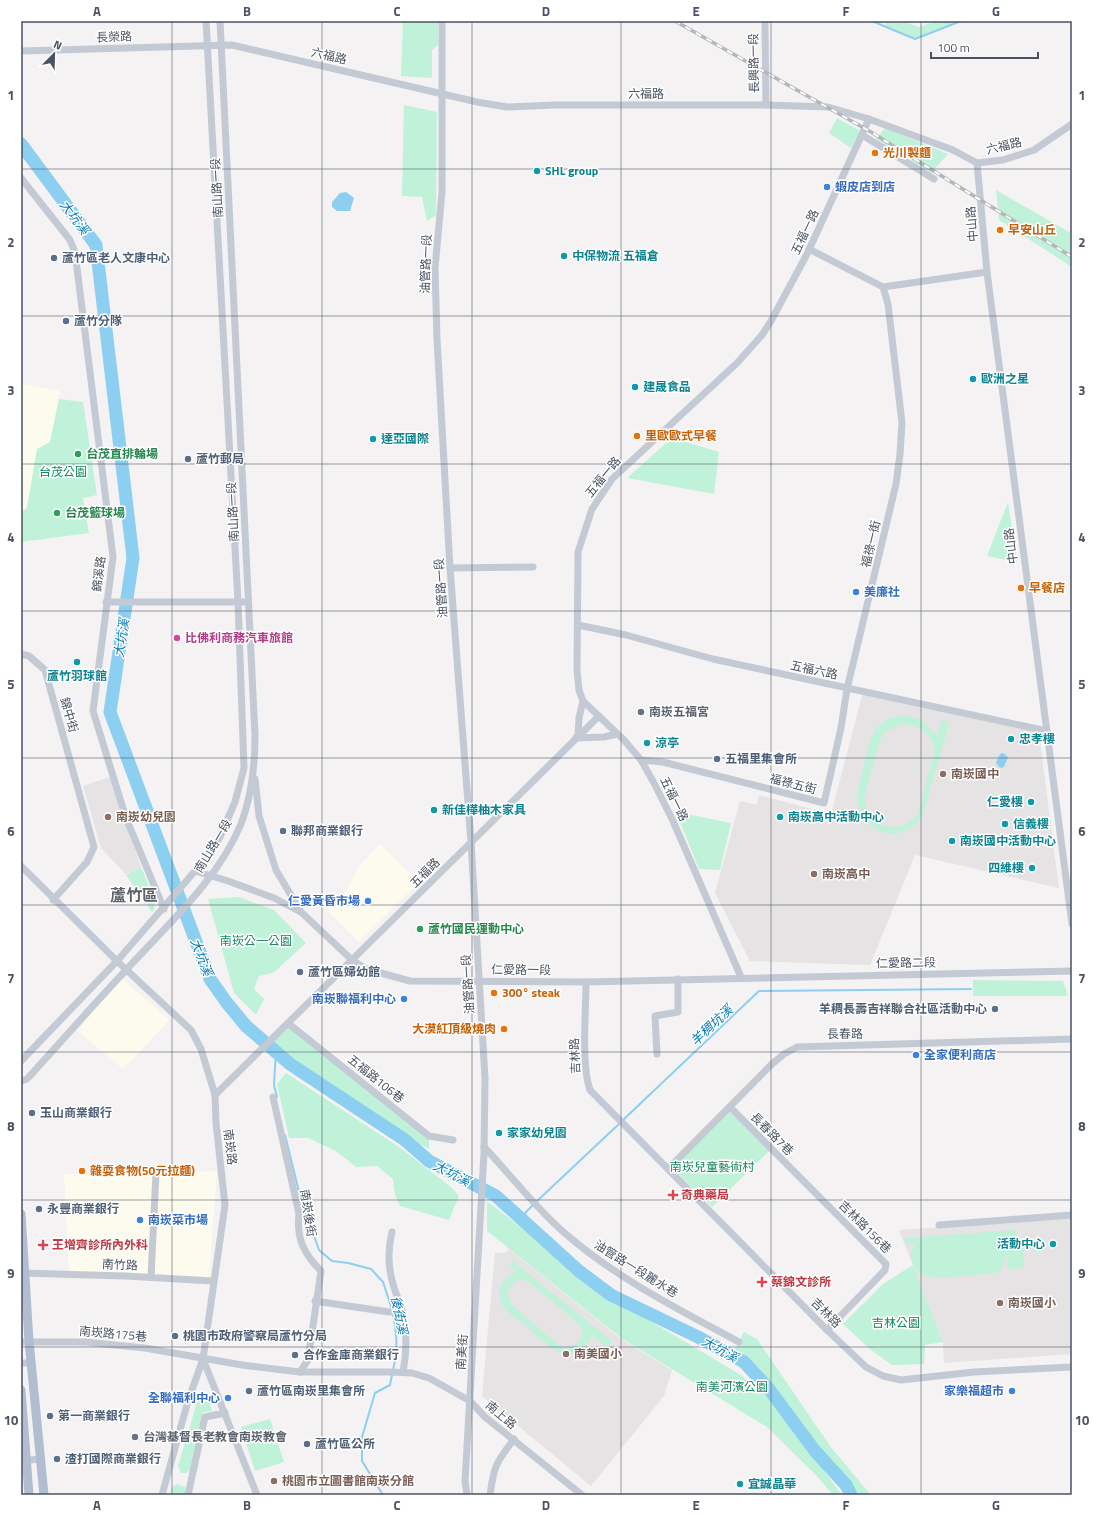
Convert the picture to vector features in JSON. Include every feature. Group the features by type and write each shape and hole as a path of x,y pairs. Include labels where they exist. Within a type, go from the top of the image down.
{"main road":[{"path":"21,1214 25,1341 31,1363 44,1495"},
{"path":"21,1390 24,1461 29,1495"}],"street":[{"name":"南山路一段","path":"164,908 219,839 235,802 244,768 238,602 206,21"},
{"name":"南山路一段","path":"126,970 198,892 226,852 240,824 250,793 255,769 220,21"},
{"name":"油管路一段","path":"442,21 442,192 435,268 437,338 450,568 471,842 478,980 484,1054 484,1151 481,1211"},
{"name":"長興路一段","path":"764,21 766,105"},
{"name":"六福路","path":"207,45 232,45 477,102 507,107 555,105 766,105 828,107 869,119 953,150 977,163 1003,160 1034,150 1072,124"},
{"name":"長榮路","path":"21,52 207,45"},
{"name":"五福一路","path":"741,977 673,821 641,760 583,701 579,690 577,670 578,552 592,509 602,492 619,472 716,383 762,335 778,312 869,119"},
{"path":"862,135 934,179"},
{"name":"中山路","path":"977,163 987,272 1072,924"},
{"name":"錦溪路","path":"21,178 70,240 75,252 113,550 93,712 126,818 164,908"},
{"path":"809,249 883,287 987,272"},
{"name":"福祿一街","path":"824,803 841,728 847,689 883,542 900,454 902,423 888,304 883,287"},
{"path":"228,436 240,435"},
{"path":"450,568 533,567"},
{"path":"106,602 248,602"},
{"name":"五福六路","path":"578,625 626,635 713,659 1047,731"},
{"name":"錦中街","path":"21,654 29,656 45,670 94,847 87,862 53,900"},
{"path":"583,701 577,737 604,737 617,734"},
{"name":"五福路","path":"216,1096 599,716"},
{"name":"福祿五街","path":"641,760 663,762 824,803"},
{"name":"仁愛路一段","path":"255,769 258,816 276,870 301,912"},
{"name":"南崁路","path":"21,866 53,900 191,1030 201,1050 216,1096 216,1123 225,1205 203,1359 257,1495"},
{"name":"仁愛路一段","path":"195,871 228,881 274,898 301,912 352,960 366,968 410,981 478,980 586,982 741,977"},
{"path":"21,1061 117,961 164,908"},
{"path":"21,1081 26,1079 126,970"},
{"name":"仁愛路二段","path":"741,977 1072,971"},
{"path":"657,1054 655,1016 678,1012 678,979"},
{"name":"吉林路","path":"586,982 585,1043 587,1083 594,1096 826,1330 866,1367 884,1376 901,1380 974,1372 1072,1367"},
{"name":"五福路106巷","path":"289,1024 429,1136 453,1140"},
{"name":"長春路","path":"668,1169 772,1064 784,1054 797,1047 1072,1039"},
{"name":"南崁後街","path":"272,1097 299,1214 297,1227 300,1240 306,1255 321,1271 315,1301 308,1360 300,1372"},
{"name":"長春路7巷","path":"730,1107 799,1177"},
{"name":"油管路一段麗水巷","path":"484,1151 566,1234 599,1261 684,1312 739,1342"},
{"path":"151,1277 156,1173"},
{"name":"吉林路156巷","path":"799,1177 886,1264 885,1270 826,1330"},
{"name":"南美街","path":"467,1495 465,1481 481,1211"},
{"path":"939,1225 1072,1215"},
{"path":"392,1232 390,1240 389,1266 401,1311 406,1342 397,1372"},
{"name":"南竹路","path":"23,1273 151,1277 213,1281"},
{"path":"315,1301 389,1312 401,1311"},
{"name":"南崁路175巷","path":"25,1341 85,1342 145,1348 203,1359"},
{"path":"162,1495 188,1401 203,1359"},
{"name":"南上路","path":"203,1359 300,1372 397,1372 429,1378 470,1401 485,1417 582,1495"},
{"path":"21,1363 31,1363"},
{"path":"188,1495 205,1416 225,1413"},
{"path":"490,1495 493,1471 496,1463 514,1439"},
{"path":"24,1461 40,1460"}],"shaded area":[{"path":"21,384 60,391 50,442 37,450 27,508 21,512"},
{"path":"863,692 960,713 1039,733 1059,888 915,855 870,965 750,961 715,893 740,801 757,805 759,795 831,814"},
{"name":"南崁幼兒園","path":"110,777 141,867 126,874 101,848 83,786"},
{"name":"仁愛黃昏市場","path":"380,844 419,882 359,942 327,910 346,892 357,868"},
{"path":"121,978 170,1020 123,1069 77,1031"},
{"name":"南崁菜市場","path":"217,1171 209,1279 69,1273 64,1174"},
{"name":"南崁國小","path":"1072,1218 1072,1354 944,1363 943,1342 899,1230"},
{"name":"南美國小","path":"509,1249 621,1339 672,1370 664,1396 591,1486 482,1396 495,1253 505,1253"}],"green space":[{"path":"403,21 438,21 438,45 432,50 432,78 401,76"},
{"path":"885,21 902,21 919,27 937,21 960,21 915,39 886,26"},
{"path":"404,105 437,112 436,215 427,221 422,197 402,196"},
{"path":"837,118 860,131 851,148 829,133"},
{"path":"885,128 948,154 931,173 876,139"},
{"path":"996,190 1069,232 1072,231 1072,267 999,220"},
{"name":"台茂公園","path":"59,399 83,402 97,495 83,498 89,533 21,542 21,512 27,508 37,449 50,442"},
{"path":"672,438 719,452 714,494 627,478"},
{"path":"1008,502 1017,562 987,556"},
{"path":"896,716 916,718 929,727 937,736 941,720 950,722 922,817 913,826 906,830 898,833 888,833 876,829 864,820 858,804 858,796 867,752 873,734 883,722","holes":["902,724 908,724 923,731 931,739 934,750 933,758 921,806 915,818 906,824 889,827 878,823 870,816 866,809 864,798 880,739 887,731"]},
{"path":"676,812 731,823 720,870 699,869"},
{"path":"141,867 155,901 154,910 152,912 126,875"},
{"name":"南崁公一公園","path":"239,897 274,910 306,943 273,973 259,976 254,989 264,999 256,1015 234,993 208,899"},
{"path":"973,980 1063,981 1068,996 973,996"},
{"path":"289,1024 429,1136 429,1149 365,1115 302,1066 288,1060 268,1044"},
{"path":"286,1073 399,1147 451,1187 459,1196 449,1220 400,1206 395,1195 393,1179 377,1166 356,1167 336,1151 308,1138 289,1138 277,1084"},
{"name":"南崁兒童藝術村","path":"729,1111 769,1151 712,1207 672,1168"},
{"name":"南美河濱公園","path":"487,1201 613,1299 741,1375 772,1401 842,1495 833,1495 816,1475 767,1427 621,1338 487,1231"},
{"path":"1016,1230 1017,1237 1003,1238 1007,1247 1006,1241 1022,1240 1024,1268 1008,1269 1007,1255 1001,1269 998,1272 960,1276 938,1277 923,1275 915,1267 911,1258 912,1251 916,1244 906,1244 905,1238"},
{"path":"513,1261 612,1341 607,1348 592,1335 585,1347 578,1354 569,1355 560,1353 542,1341 510,1314 503,1306 499,1291 506,1279 517,1271 509,1265","holes":["520,1280 529,1282 578,1323 582,1333 576,1344 567,1348 562,1348 512,1305 507,1293 511,1285"]},
{"name":"吉林公園","path":"913,1265 943,1342 925,1345 924,1364 892,1365 871,1350 843,1324 883,1284"},
{"path":"744,1332 757,1339 830,1446 871,1495 858,1495 750,1360 735,1349"},
{"path":"198,1399 209,1400 212,1411 203,1412 191,1469 186,1473 181,1473 178,1466"},
{"path":"270,1419 284,1462 255,1471 241,1427"},
{"path":"177,1484 185,1487 186,1495 170,1495 171,1488"}],"water":[{"path":"346,192 354,198 350,211 337,211 332,207 332,202 340,193"},
{"path":"1003,753 1008,757 1004,767 1000,768 996,763 1000,754"}],"waterway":[{"path":"872,21 915,39 961,21"},
{"name":"大坑溪","path":"21,144 96,245 133,558 110,712 210,979 246,1026 290,1064 405,1140 429,1161 496,1196 579,1271 611,1295 698,1337 744,1362 769,1389 815,1451 846,1485 851,1495"},
{"name":"羊稠坑溪","path":"623,1120 759,991 971,989"},
{"name":"後街溪","path":"276,1051 274,1085 277,1097"},
{"name":"羊稠坑溪","path":"536,1202 620,1123"},
{"name":"後街溪","path":"285,1135 300,1196 319,1250 332,1261 348,1263 371,1269 383,1282 392,1309"},
{"name":"羊稠坑溪","path":"521,1217 533,1205"},
{"name":"後街溪","path":"393,1314 396,1356 393,1370"},
{"name":"後街溪","path":"383,1495 362,1461 362,1437 375,1393 390,1385 392,1375"}],"railway":[{"path":"675,21 871,132 1072,257"}],"place":[{"name":"光川製麵","path":"875,153"},
{"name":"SHL group","path":"537,171"},
{"name":"蝦皮店到店","path":"827,187"},
{"name":"早安山丘","path":"1000,230"},
{"name":"中保物流 五福倉","path":"564,256"},
{"name":"蘆竹區老人文康中心","path":"54,258"},
{"name":"蘆竹分隊","path":"66,321"},
{"name":"歐洲之星","path":"973,379"},
{"name":"建晟食品","path":"635,387"},
{"name":"里歐歐式早餐","path":"637,436"},
{"name":"達亞國際","path":"373,439"},
{"name":"台茂直排輪場","path":"78,454"},
{"name":"蘆竹郵局","path":"188,459"},
{"name":"台茂籃球場","path":"57,513"},
{"name":"早餐店","path":"1021,588"},
{"name":"美廉社","path":"856,592"},
{"name":"比佛利商務汽車旅館","path":"177,638"},
{"name":"蘆竹羽球館","path":"77,662"},
{"name":"南崁五福宮","path":"641,712"},
{"name":"忠孝樓","path":"1011,739"},
{"name":"涼亭","path":"647,743"},
{"name":"五福里集會所","path":"717,759"},
{"name":"南崁國中","path":"943,774"},
{"name":"仁愛樓","path":"1031,802"},
{"name":"新佳樺柚木家具","path":"434,810"},
{"name":"南崁幼兒園","path":"108,817"},
{"name":"南崁高中活動中心","path":"780,817"},
{"name":"信義樓","path":"1005,824"},
{"name":"聯邦商業銀行","path":"283,831"},
{"name":"南崁國中活動中心","path":"952,841"},
{"name":"四維樓","path":"1032,868"},
{"name":"南崁高中","path":"814,874"},
{"name":"仁愛黃昏市場","path":"368,901"},
{"name":"蘆竹國民運動中心","path":"420,929"},
{"name":"蘆竹區婦幼館","path":"300,972"},
{"name":"300° steak","path":"494,993"},
{"name":"南崁聯福利中心","path":"404,999"},
{"name":"羊稠長壽吉祥聯合社區活動中心","path":"995,1009"},
{"name":"大漠紅頂級燒肉","path":"504,1029"},
{"name":"全家便利商店","path":"916,1055"},
{"name":"玉山商業銀行","path":"32,1113"},
{"name":"家家幼兒園","path":"499,1133"},
{"name":"雜耍食物(50元拉麵)","path":"82,1171"},
{"name":"奇典藥局","path":"673,1195"},
{"name":"永豐商業銀行","path":"39,1209"},
{"name":"南崁菜市場","path":"140,1220"},
{"name":"活動中心","path":"1053,1244"},
{"name":"王增齊診所內外科","path":"43,1245"},
{"name":"蔡錦文診所","path":"762,1282"},
{"name":"南崁國小","path":"1000,1303"},
{"name":"桃園市政府警察局蘆竹分局","path":"175,1336"},
{"name":"南美國小","path":"566,1354"},
{"name":"合作金庫商業銀行","path":"295,1355"},
{"name":"蘆竹區南崁里集會所","path":"249,1391"},
{"name":"家樂福超市","path":"1012,1391"},
{"name":"全聯福利中心","path":"228,1398"},
{"name":"第一商業銀行","path":"50,1416"},
{"name":"台灣基督長老教會南崁教會","path":"135,1437"},
{"name":"蘆竹區公所","path":"307,1444"},
{"name":"渣打國際商業銀行","path":"57,1459"},
{"name":"桃園市立圖書館南崁分館","path":"274,1481"},
{"name":"宜誠晶華","path":"740,1484"}],"district":[{"name":"蘆竹區","path":"134,895"}]}
